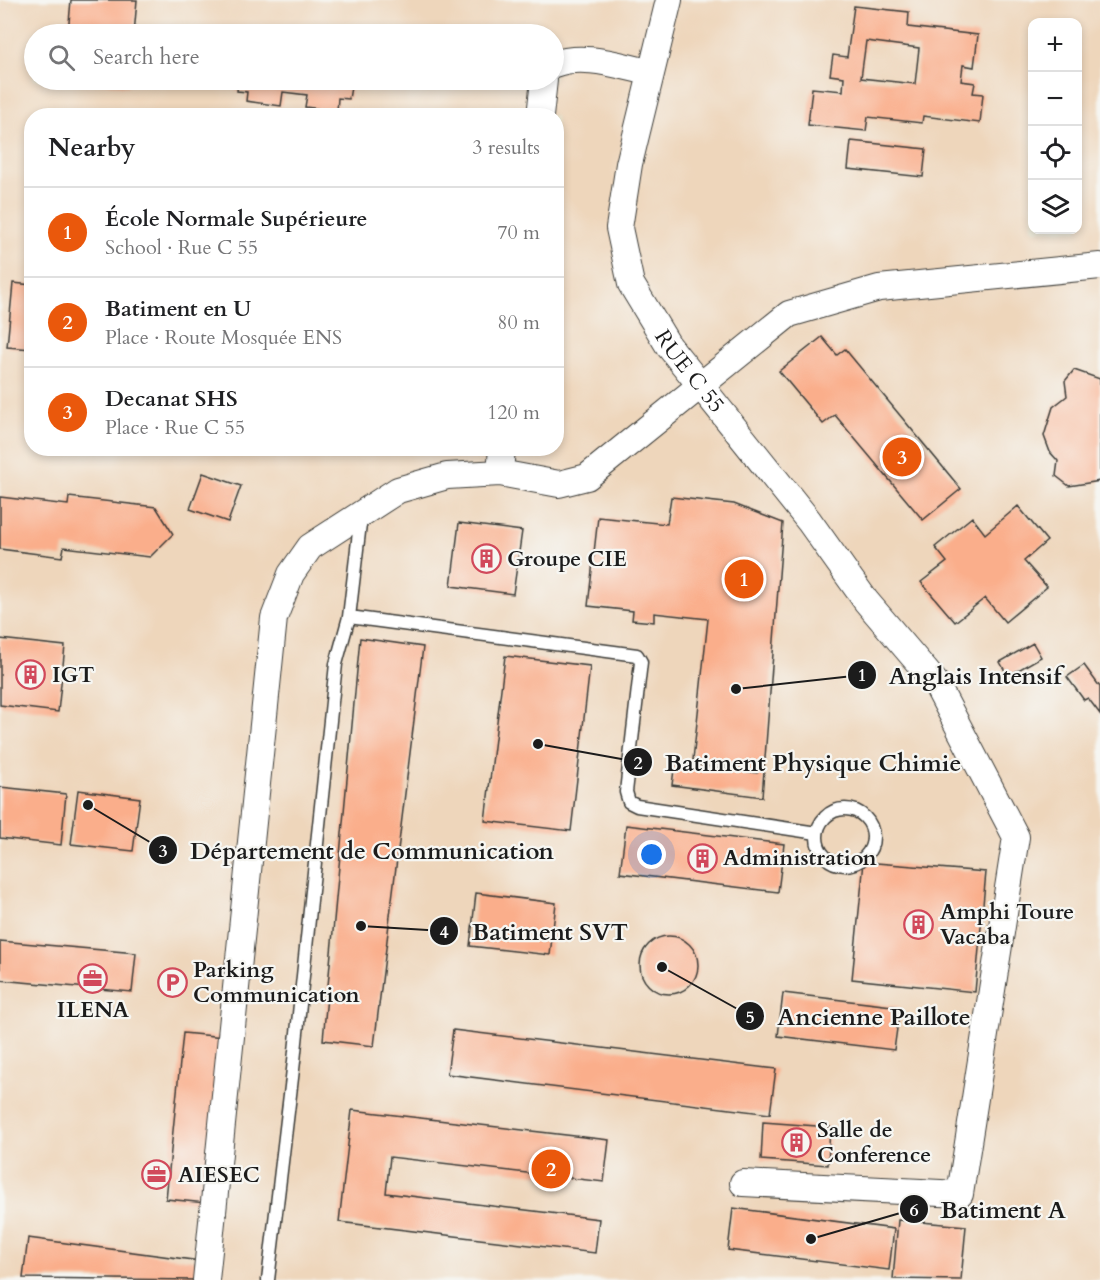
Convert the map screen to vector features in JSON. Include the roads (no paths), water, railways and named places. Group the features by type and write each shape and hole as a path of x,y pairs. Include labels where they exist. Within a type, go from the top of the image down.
{"street":[{"name":"RUE C 55","path":"669,0 629,164 619,228 631,284 668,345 809,521 866,601 935,682 1016,837 960,1194 743,1183"},
{"path":"564,60 582,59 650,72"},
{"path":"541,108 543,90"},
{"path":"206,1280 274,618 291,574 310,547 362,511 398,490 501,461 559,484 587,477 789,314 879,288 1100,266"}],"lane":[{"path":"267,1280 296,1050 336,664 348,617 362,511"},
{"path":"348,617 637,655 641,662 626,792 629,802 637,806 817,833"},
{"path":"849,810 867,820 873,840 870,851 863,859 853,864 842,865 823,855 817,833 820,824 828,815 849,810"}],"place":[{"name":"Decanat SHS","path":"902,457"},
{"name":"Groupe CIE","path":"486,559"},
{"name":"École Normale Supérieure","path":"744,579"},
{"name":"IGT","path":"31,675"},
{"name":"Anglais Intensif","path":"736,689"},
{"name":"Batiment Physique Chimie","path":"538,744"},
{"name":"Département de Communication","path":"88,805"},
{"name":"Administration","path":"702,858"},
{"name":"Amphi Toure Vacaba","path":"919,925"},
{"name":"Batiment SVT","path":"361,926"},
{"name":"Ancienne Paillote","path":"662,967"},
{"name":"ILENA","path":"93,978"},
{"name":"Parking Communication","path":"172,983"},
{"name":"Salle de Conference","path":"796,1143"},
{"name":"Batiment en U","path":"551,1169"},
{"name":"AIESEC","path":"157,1175"},
{"name":"Batiment A","path":"811,1239"}]}
